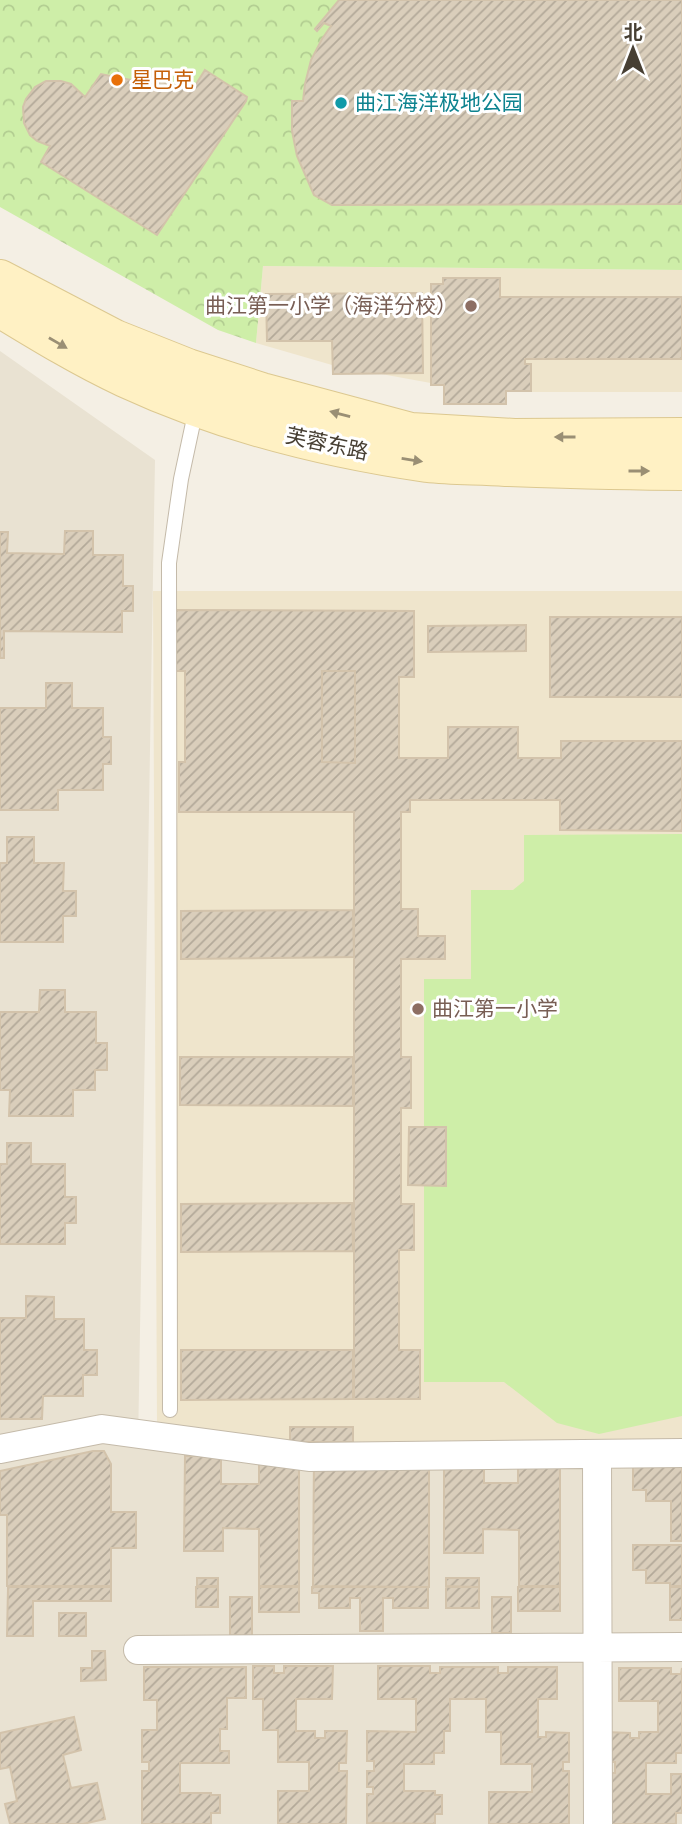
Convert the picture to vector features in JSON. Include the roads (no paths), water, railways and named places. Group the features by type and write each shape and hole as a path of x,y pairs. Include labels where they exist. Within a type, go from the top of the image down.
{"main road":[{"name":"芙蓉东路","path":"0,279 115,339 188,368 309,405 411,432 514,438 682,437"},
{"name":"芙蓉东路","path":"0,308 64,347 126,378 196,407 268,430 352,450 430,463 595,471 682,471"}],"street":[{"path":"0,1448 102,1429 309,1457 682,1453"},
{"path":"597,1454 598,1824"},
{"path":"138,1650 682,1647"}],"lane":[{"path":"170,1410 169,563 181,479 196,407"}],"place":[{"name":"星巴克","path":"117,80"},
{"name":"曲江海洋极地公园","path":"341,103"},
{"name":"曲江第一小学（海洋分校）","path":"471,306"},
{"name":"曲江第一小学","path":"418,1009"}]}
